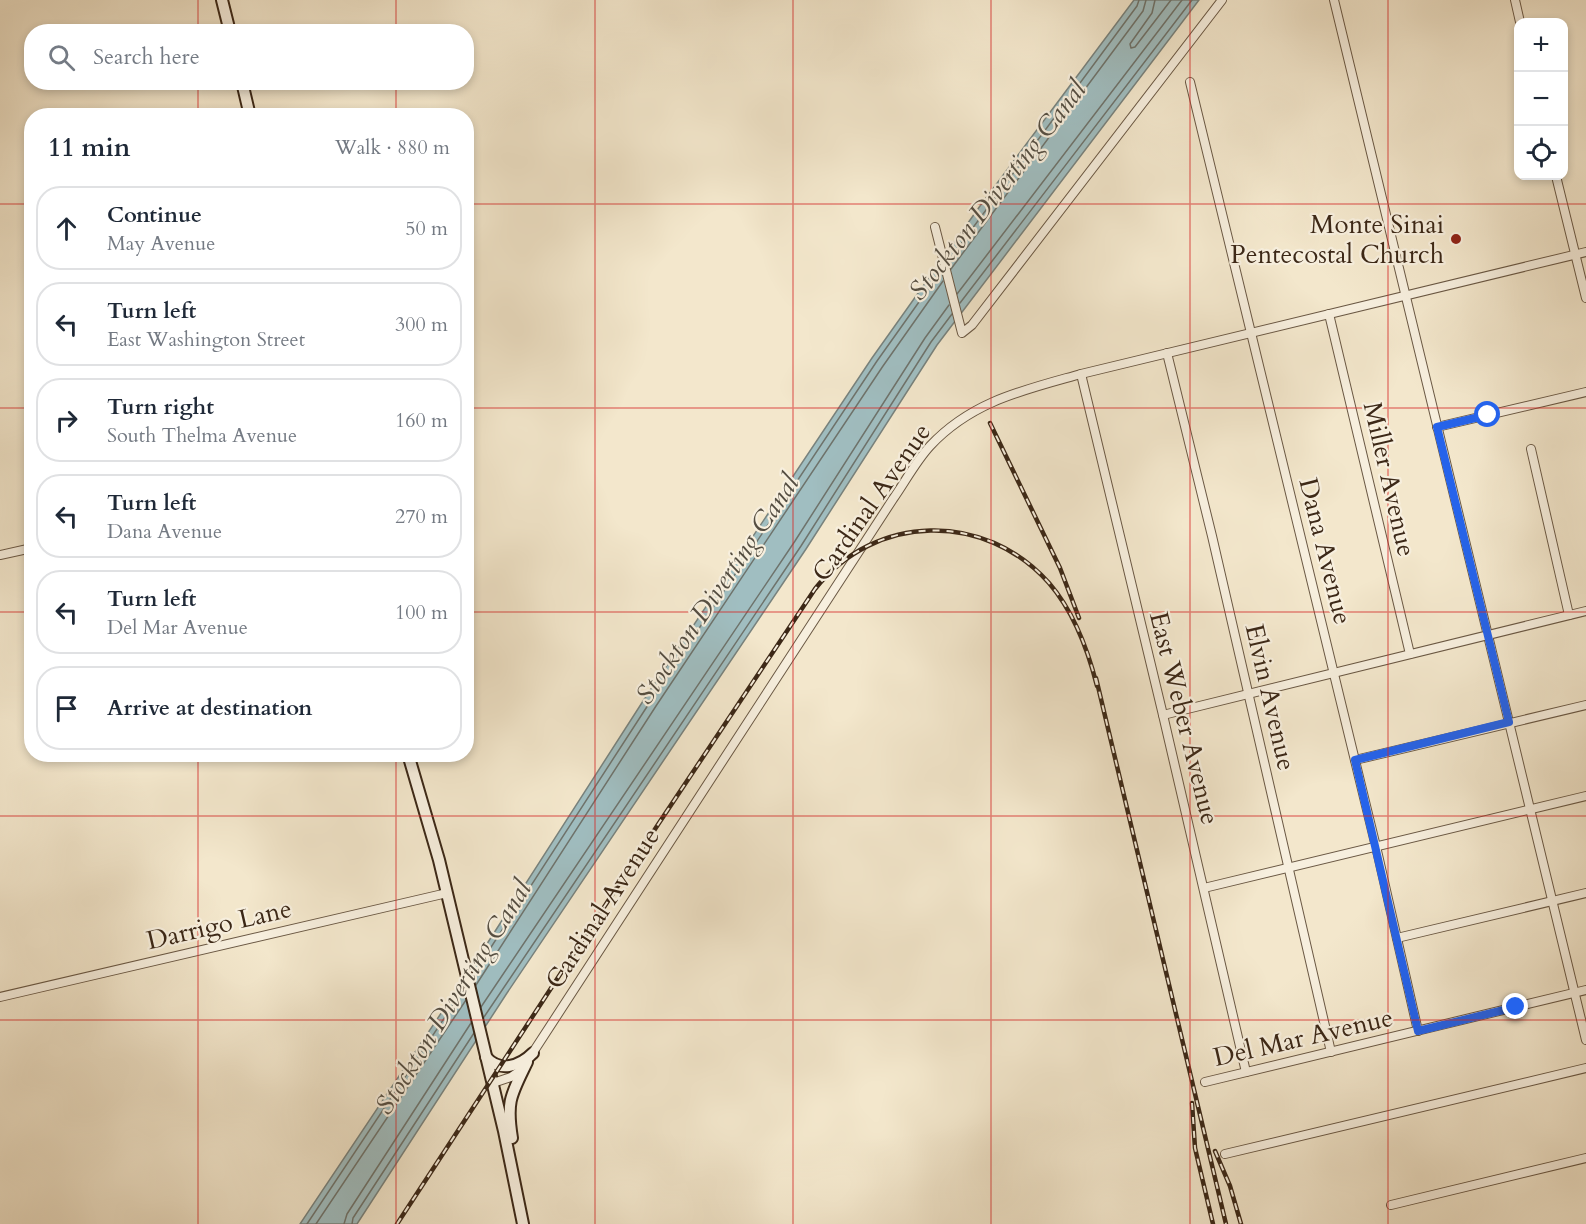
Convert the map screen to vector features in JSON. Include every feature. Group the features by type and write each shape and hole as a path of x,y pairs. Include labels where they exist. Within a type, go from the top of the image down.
{"main road":[{"path":"222,0 228,24"},
{"path":"244,90 248,108"},
{"path":"410,762 431,828 447,892 493,1083 523,1224"},
{"path":"485,1054 495,1065 511,1066 530,1058"},
{"path":"518,1195 509,1105 514,1087 530,1058"}],"street":[{"path":"935,227 962,333 972,325 1222,0"},
{"path":"1334,0 1586,1040"},
{"path":"1515,0 1519,18"},
{"name":"Dana Avenue","path":"1190,82 1398,938 1418,1031"},
{"path":"1557,180 1586,298"},
{"name":"Cardinal Avenue","path":"493,1083 516,1075 530,1058 893,499 928,448 948,429 983,405 1018,391 1586,252"},
{"name":"Miller Avenue","path":"1329,314 1410,654"},
{"name":"Elvin Avenue","path":"1167,353 1249,694 1331,1052"},
{"name":"East Weber Avenue","path":"1081,374 1246,1072"},
{"path":"1437,427 1586,392"},
{"path":"1531,449 1569,615"},
{"path":"0,555 24,550"},
{"path":"1163,715 1586,611"},
{"path":"1355,760 1586,705"},
{"path":"1204,888 1586,796"},
{"name":"Darrigo Lane","path":"0,997 447,892"},
{"path":"1398,938 1586,893"},
{"name":"Del Mar Avenue","path":"1205,1082 1586,990"},
{"path":"1225,1154 1586,1068"},
{"path":"1391,1205 1586,1158"}],"water":[{"name":"Stockton Diverting Canal","path":"1134,0 1199,0 937,345 806,549 507,993 357,1224 300,1224 474,964 645,698 872,358 980,206"}],"railway":[{"path":"990,423 1060,568 1079,618"},
{"path":"397,1224 815,589 840,564 868,546 899,535 930,530 963,533 994,543 1023,559 1058,594 1079,632 1097,686"},
{"path":"1096,678 1226,1224"},
{"path":"1192,1103 1195,1148 1213,1224"},
{"path":"1215,1151 1230,1186 1241,1224"}],"place":[{"name":"Monte Sinai Pentecostal Church","path":"1456,239"}],"route":[{"path":"1488,415 1437,427 1509,722 1355,760 1418,1031 1516,1007"}]}
